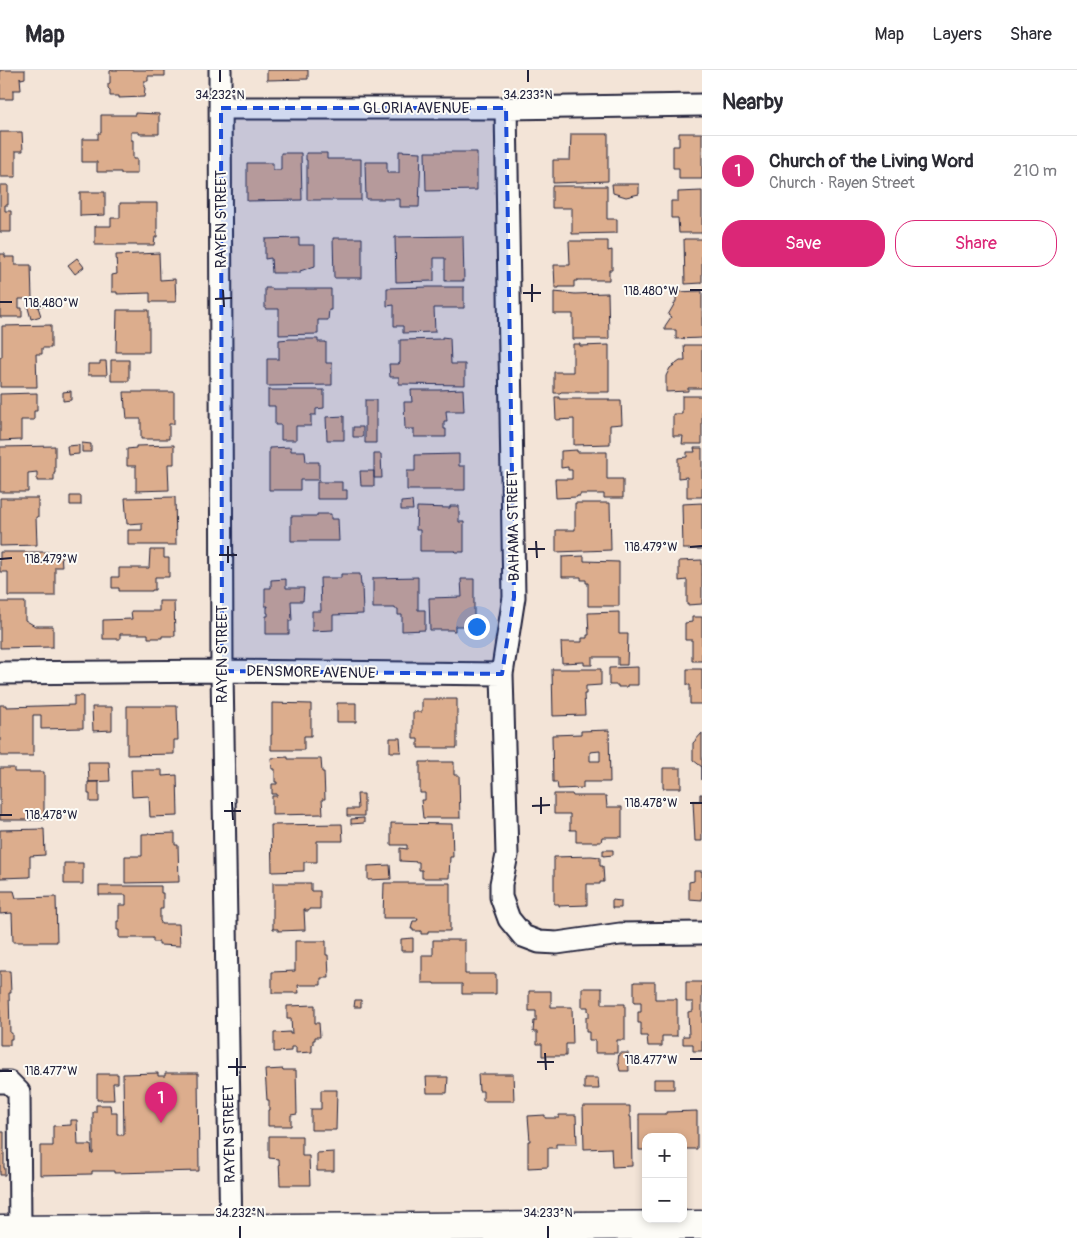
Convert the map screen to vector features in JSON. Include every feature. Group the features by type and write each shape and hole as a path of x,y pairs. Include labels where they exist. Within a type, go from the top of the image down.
{"main road":[{"path":"10,1230 231,1234 702,1225"}],"street":[{"name":"RAYEN STREET","path":"220,70 222,671 231,1234"},
{"name":"GLORIA AVENUE","path":"221,108 506,108 702,105"},
{"name":"BAHAMA STREET","path":"506,108 514,597 502,674 507,855 501,884 502,897 509,919 523,936 539,942 557,942 620,934 702,933"},
{"name":"DENSMORE AVENUE","path":"0,673 222,671 502,674"},
{"path":"0,1082 9,1082 19,1092 10,1230"}],"highlighted area":[{"path":"221,108 506,108 514,597 502,674 222,671"}],"building":[{"path":"0,70 25,70 25,78 21,79 20,77 21,90 13,90 13,99 0,99"},
{"path":"165,70 165,76 148,76 148,81 144,81 144,97 119,98 119,96 110,96 108,88 110,71"},
{"path":"267,70 308,70 308,79 267,80"},
{"path":"135,113 159,114 159,134 131,132 133,159 137,159 137,174 97,172 97,162 82,162 82,139 98,139 98,133 101,133 101,115 135,115"},
{"path":"0,132 22,132 23,151 16,151 16,177 0,177"},
{"path":"679,133 702,133 702,179 679,179 679,168 673,168 673,146 679,146"},
{"path":"571,134 608,134 608,181 553,183 553,160 570,160"},
{"path":"399,151 421,152 419,207 400,207 400,199 366,199 365,162 387,162 387,173 399,173"},
{"path":"425,152 477,152 477,190 426,191"},
{"path":"281,153 301,153 302,200 247,201 247,163 273,163 273,170 281,170"},
{"path":"306,153 327,153 327,159 361,159 361,200 307,200"},
{"path":"612,184 639,184 639,194 626,197 613,193"},
{"path":"0,185 8,185 8,205 5,205 5,211 11,211 11,232 0,232"},
{"path":"552,186 607,186 607,219 617,219 617,233 572,234 572,208 552,208"},
{"path":"702,191 702,233 679,233 678,218 671,218 671,201 678,201 678,192"},
{"path":"80,192 105,192 105,215 80,216"},
{"path":"120,203 157,203 157,237 155,237 154,245 95,245 95,226 111,226 111,218 120,218"},
{"path":"463,236 464,281 445,281 445,258 434,258 434,281 396,282 395,237"},
{"path":"299,238 299,245 315,245 315,266 300,271 300,273 272,273 271,258 265,259 265,239"},
{"path":"333,238 362,238 362,278 334,278"},
{"path":"684,239 702,239 702,283 685,284"},
{"path":"569,241 608,241 608,251 612,250 612,270 609,270 609,280 577,280 574,281 574,287 555,288 554,265 570,265"},
{"path":"159,253 160,280 175,279 176,302 150,302 150,293 117,294 117,292 112,292 112,275 117,274 116,255"},
{"path":"0,254 5,254 5,257 15,257 15,265 31,265 32,299 19,299 22,317 0,317"},
{"path":"77,258 84,267 75,274 68,265"},
{"path":"464,287 464,308 434,308 435,332 403,333 403,326 394,326 394,305 387,306 387,288"},
{"path":"265,288 331,289 331,310 329,310 328,320 318,320 318,334 279,335 279,309 265,309"},
{"path":"702,291 702,338 676,339 676,330 665,330 665,326 671,317 668,315 676,301 676,292"},
{"path":"554,292 575,294 608,293 609,339 573,339 573,314 554,314"},
{"path":"41,301 43,305 38,307 41,316 31,319 27,304"},
{"path":"117,310 149,310 149,352 116,352"},
{"path":"51,325 51,348 42,348 42,354 36,354 37,387 0,387 2,326"},
{"path":"442,337 450,338 451,364 465,364 465,385 399,384 399,377 390,377 389,364 400,363 400,340 442,339"},
{"path":"318,339 318,342 326,342 326,363 332,363 332,385 267,386 267,359 279,359 279,340"},
{"path":"573,344 580,344 580,346 609,345 609,392 554,393 554,372 573,372"},
{"path":"684,345 702,345 702,388 688,388 688,391 666,392 666,376 670,368 680,361 685,361"},
{"path":"111,360 129,360 129,381 111,381"},
{"path":"100,361 106,361 107,375 88,375 88,364 100,364"},
{"path":"463,389 464,411 446,411 447,421 444,421 444,429 446,429 446,437 414,437 414,429 405,429 404,402 412,402 411,390"},
{"path":"268,390 324,390 324,408 316,409 316,415 311,415 311,426 296,426 296,440 281,440 281,425 275,425 275,406 268,406"},
{"path":"71,391 71,400 63,401 63,392"},
{"path":"124,392 174,392 174,424 169,424 169,439 141,439 141,419 127,419"},
{"path":"37,393 37,411 34,411 34,420 21,420 21,440 0,441 0,394"},
{"path":"682,396 702,396 702,444 682,444 683,436 673,436 673,414 682,414"},
{"path":"555,397 559,397 559,399 609,399 609,401 621,401 622,424 610,425 610,444 574,445 574,419 556,420"},
{"path":"365,400 376,400 376,443 365,443"},
{"path":"344,416 344,440 327,440 326,417"},
{"path":"353,427 363,427 363,437 353,437"},
{"path":"82,443 91,444 91,452 82,452"},
{"path":"79,445 79,454 68,455 67,446"},
{"path":"174,445 174,464 168,464 169,490 136,491 136,466 127,466 127,449 136,448 136,446"},
{"path":"55,446 54,481 37,481 37,472 28,473 28,492 0,492 0,447"},
{"path":"291,447 291,451 305,451 306,462 319,462 319,480 300,480 300,490 269,490 269,448"},
{"path":"694,448 702,448 702,497 687,497 687,477 678,478 678,458 687,457 687,452 695,452"},
{"path":"577,450 577,452 607,452 607,479 623,479 623,498 604,498 604,494 580,494 577,497 556,498 555,479 572,479 572,470 568,470 568,467 561,468 561,451"},
{"path":"374,454 381,454 382,478 374,478"},
{"path":"459,454 459,466 465,466 465,490 407,490 407,471 415,471 415,455"},
{"path":"360,471 374,471 374,486 361,486"},
{"path":"317,482 342,482 342,490 347,490 347,499 317,499"},
{"path":"70,496 81,496 81,505 70,505"},
{"path":"175,497 176,545 128,545 128,530 142,530 142,523 127,524 125,498"},
{"path":"0,498 38,498 38,517 36,517 37,545 0,546"},
{"path":"412,501 413,510 401,510 401,502"},
{"path":"575,503 610,503 611,550 556,552 556,530 575,530"},
{"path":"702,503 702,549 683,549 682,504"},
{"path":"450,506 459,506 459,522 464,522 464,552 420,551 420,530 416,530 417,507 450,508"},
{"path":"317,514 331,514 331,519 338,519 339,541 291,541 291,516 317,516"},
{"path":"150,550 164,550 164,558 169,558 169,577 155,577 155,590 152,591 119,591 119,588 112,588 112,577 119,577 119,568 149,568"},
{"path":"0,552 61,552 62,567 55,567 55,596 8,596 8,572 0,572"},
{"path":"584,556 584,561 619,562 619,606 588,606 588,583 586,583 586,580 581,580 581,577 562,577 562,557"},
{"path":"702,560 702,604 687,605 687,580 679,581 679,561"},
{"path":"341,574 360,574 363,614 333,615 333,630 312,631 312,611 321,611 320,578 341,578"},
{"path":"418,577 418,610 425,610 425,630 402,631 402,615 398,615 398,609 373,608 373,578"},
{"path":"286,579 286,588 304,588 303,601 291,601 292,621 289,621 289,634 266,634 268,606 265,606 265,588 271,588 271,580"},
{"path":"461,579 474,579 474,626 455,626 455,631 430,630 429,598 462,597"},
{"path":"159,601 174,601 175,636 148,638 148,634 120,634 120,639 103,639 103,620 132,619 131,611 159,611"},
{"path":"0,602 25,602 25,620 35,626 53,626 53,647 0,648"},
{"path":"619,612 619,634 628,634 627,665 618,665 618,657 592,657 592,665 584,665 584,662 562,663 561,642 582,642 582,638 587,638 587,635 589,635 588,613"},
{"path":"692,617 702,617 702,661 692,661 692,640 685,640 685,623 692,622"},
{"path":"638,667 638,685 618,687 618,685 609,685 609,668"},
{"path":"552,669 601,669 601,685 586,686 586,694 584,694 585,715 553,716"},
{"path":"687,669 702,669 702,704 690,704 690,685 687,685"},
{"path":"74,696 83,696 83,728 41,729 41,715 33,715 33,756 0,756 0,705 6,705 6,707 74,705"},
{"path":"422,699 457,699 457,748 418,748 418,739 413,739 413,712 422,712"},
{"path":"272,703 311,704 311,736 304,736 304,750 271,750"},
{"path":"337,703 356,703 356,722 337,722"},
{"path":"127,706 177,706 178,740 174,740 174,754 127,755"},
{"path":"92,707 112,707 112,730 93,731"},
{"path":"609,730 610,782 583,782 583,788 558,789 557,782 553,782 552,735 581,734 581,731","holes":["600,751 600,761 590,761 590,752"]},
{"path":"702,733 702,767 693,760 693,743"},
{"path":"390,738 400,738 401,752 390,752"},
{"path":"288,757 288,759 321,759 322,772 324,772 325,799 322,799 323,814 272,815 272,796 277,796 277,794 272,794 272,784 277,784 277,782 275,782 275,769 272,769 271,758"},
{"path":"88,762 109,762 110,781 89,782"},
{"path":"420,762 454,762 454,775 459,775 460,818 423,818 421,800 425,800 425,793 420,793"},
{"path":"0,768 14,768 14,772 44,772 44,820 0,820"},
{"path":"663,768 681,768 681,788 663,788"},
{"path":"131,770 162,770 162,776 177,775 178,816 150,817 149,796 132,797"},
{"path":"88,782 99,782 99,802 90,802"},
{"path":"357,794 364,794 364,816 347,816 347,809 358,809"},
{"path":"554,794 606,796 607,807 622,807 622,837 602,837 601,842 576,842 576,830 570,830 570,814 554,814"},
{"path":"700,794 702,794 702,841 695,841 693,801 700,801"},
{"path":"364,818 364,823 351,824 351,819"},
{"path":"391,823 452,824 453,857 450,857 449,878 422,878 419,862 400,861 400,848 407,849 407,845 391,845"},
{"path":"342,824 343,841 317,841 317,862 304,862 304,871 272,872 271,825"},
{"path":"44,829 45,855 30,856 30,877 0,878 0,830"},
{"path":"175,833 175,845 178,845 179,882 125,883 125,856 142,856 142,834"},
{"path":"603,850 613,850 613,855 603,856"},
{"path":"554,857 600,857 600,866 603,866 604,882 600,882 600,884 587,884 587,905 559,906 559,904 554,904"},
{"path":"64,863 83,863 83,884 64,884"},
{"path":"390,865 391,879 368,880 368,866"},
{"path":"694,871 702,871 702,900 689,899 689,882 694,881"},
{"path":"273,883 311,883 311,891 320,891 320,909 305,911 304,909 305,930 278,931 278,929 273,929"},
{"path":"384,883 450,883 450,931 428,931 428,934 421,934 421,931 413,931 411,929 413,921 417,921 418,918 383,918"},
{"path":"99,886 161,886 163,909 160,909 160,921 161,924 179,924 180,946 159,945 159,942 153,942 153,938 119,938 117,921 119,921 119,905 126,905 126,895 99,895"},
{"path":"0,891 14,891 16,898 56,897 57,942 13,942 12,913 0,914"},
{"path":"612,900 621,901 621,908 612,908"},
{"path":"413,938 413,951 401,951 401,939"},
{"path":"433,940 465,940 465,974 496,974 496,994 462,994 462,984 422,983 422,955 433,955"},
{"path":"295,941 326,941 329,978 321,978 321,985 298,985 299,993 272,993 272,972 295,971"},
{"path":"0,971 10,971 10,1033 12,1033 12,1039 10,1039 10,1045 0,1045"},
{"path":"634,982 655,982 655,999 677,999 677,1036 662,1036 662,1046 648,1046 647,1036 641,1036 641,1023 638,1023 638,1012 641,1012 641,1002 634,1002"},
{"path":"686,982 702,982 702,1051 693,1051 693,1044 683,1044 683,1036 689,1036 688,1012 693,1011 693,1002 686,1002"},
{"path":"582,988 602,988 602,1004 625,1004 625,1040 617,1040 617,1053 595,1053 595,1040 589,1040 589,1032 586,1032 586,1017 589,1017 589,1011 588,1007 582,1007"},
{"path":"529,991 551,991 551,1007 572,1007 573,1044 566,1044 566,1056 542,1056 542,1044 537,1044 537,1032 533,1032 536,1011 529,1011"},
{"path":"355,1000 361,1000 361,1007 354,1007"},
{"path":"315,1005 315,1023 319,1023 320,1037 315,1037 315,1040 313,1040 312,1052 296,1053 296,1047 291,1047 291,1051 274,1052 274,1033 290,1032 292,1034 291,1019 287,1019 287,1006"},
{"path":"619,1053 628,1053 629,1071 620,1071"},
{"path":"265,1070 296,1070 297,1114 291,1115 291,1126 268,1126 269,1100 267,1100"},
{"path":"158,1073 158,1076 165,1076 165,1073 198,1073 199,1171 114,1173 114,1171 92,1171 92,1174 40,1175 40,1146 53,1146 53,1126 71,1125 71,1120 77,1120 78,1145 91,1145 93,1154 93,1112 96,1112 96,1105 110,1105 111,1112 117,1112 117,1135 124,1135 123,1074"},
{"path":"97,1074 118,1074 118,1083 113,1083 114,1100 97,1100"},
{"path":"478,1074 513,1074 514,1101 483,1101 483,1091 479,1091"},
{"path":"426,1077 448,1077 447,1093 427,1093"},
{"path":"584,1078 598,1078 599,1089 584,1089"},
{"path":"654,1079 674,1079 674,1089 654,1089"},
{"path":"321,1090 337,1090 336,1130 311,1130 311,1109 321,1109"},
{"path":"583,1106 630,1106 632,1166 612,1167 611,1148 584,1149"},
{"path":"697,1111 697,1149 687,1149 687,1133 642,1133 642,1150 639,1150 639,1114 666,1114 666,1112"},
{"path":"545,1115 545,1118 559,1118 559,1115 576,1115 577,1144 556,1144 556,1148 548,1148 548,1167 528,1168 528,1141 530,1141 528,1116"},
{"path":"0,1132 4,1132 5,1175 0,1175"},
{"path":"269,1136 302,1136 302,1156 309,1156 310,1185 280,1185 279,1159 269,1158"},
{"path":"334,1152 334,1171 317,1171 317,1153"}],"place":[{"name":"Church of the Living Word","path":"161,1123"}]}
